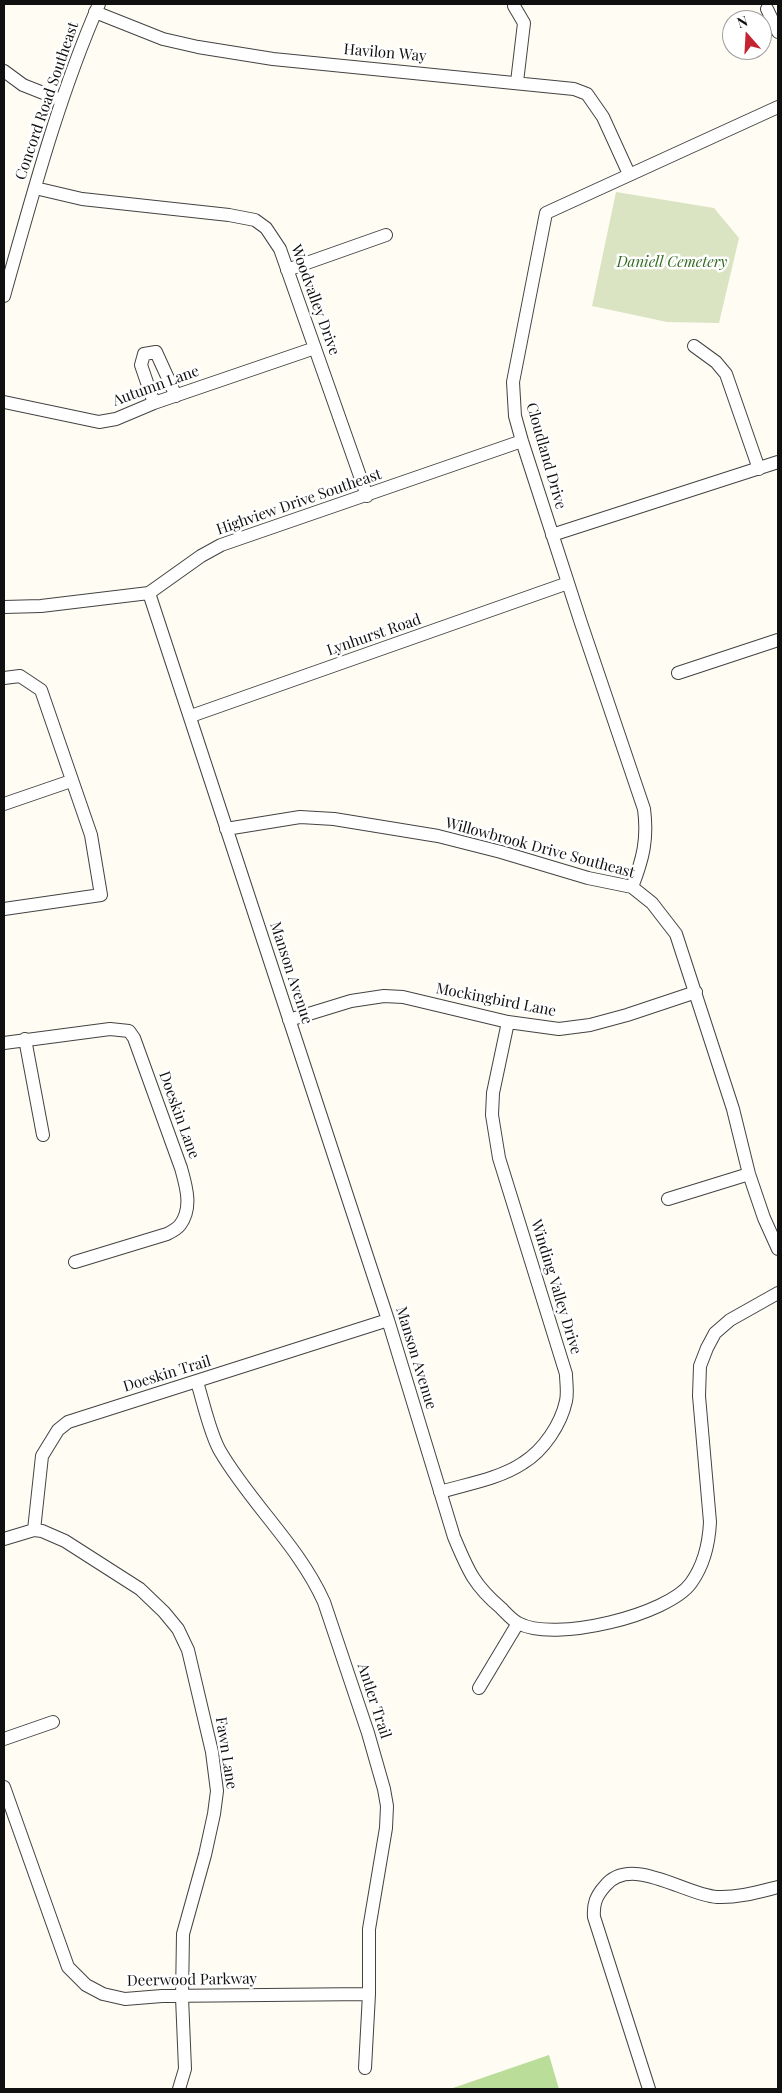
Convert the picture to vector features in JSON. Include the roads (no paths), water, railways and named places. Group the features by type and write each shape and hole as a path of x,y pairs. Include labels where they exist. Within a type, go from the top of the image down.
{"street":[{"path":"514,6 524,23 517,82"},
{"name":"Havilon Way","path":"97,8 163,39 198,47 273,59 574,89 587,94 603,117 629,174"},
{"name":"Concord Road Southeast","path":"4,296 61,100 83,39 97,8"},
{"path":"767,9 778,32"},
{"path":"4,71 23,85 61,100"},
{"name":"Cloudland Drive","path":"632,888 640,867 647,832 644,809 522,441 515,416 513,382 546,212 778,107"},
{"name":"Woodvalley Drive","path":"35,188 82,199 229,215 255,220 266,228 280,249 367,496"},
{"path":"287,270 386,235"},
{"path":"694,346 716,362 726,374 759,469"},
{"name":"Autumn Lane","path":"4,402 100,422 116,419 154,403 315,348"},
{"path":"154,403 141,365 144,354 156,352 176,396"},
{"name":"Highview Drive Southeast","path":"4,607 41,606 149,593 201,556 221,545 522,441"},
{"path":"552,535 778,462"},
{"name":"Lynhurst Road","path":"191,716 568,583"},
{"name":"Manson Avenue","path":"149,593 388,1320 440,1492 467,1570 482,1592 518,1623 552,1631 597,1626 673,1599 691,1583 709,1543 710,1522 699,1396 700,1366 715,1333 730,1320 778,1293"},
{"path":"678,673 778,640"},
{"path":"4,678 20,676 41,690 91,835 101,894 4,910"},
{"path":"4,804 72,781"},
{"name":"Willowbrook Drive Southeast","path":"226,829 300,817 334,819 438,836 501,852 588,878 632,888 652,903 676,934 733,1109 749,1174 764,1218 778,1249"},
{"name":"Mockingbird Lane","path":"289,1020 351,1001 384,996 403,997 508,1022 559,1029 576,1028 627,1015 696,992"},
{"name":"Winding Valley Drive","path":"440,1492 493,1476 523,1463 539,1450 557,1426 567,1399 566,1374 499,1158 494,1130 492,1093 508,1022"},
{"name":"Doeskin Lane","path":"4,1043 110,1029 129,1031 134,1038 187,1189 188,1203 180,1226 167,1234 74,1262"},
{"path":"25,1039 43,1135"},
{"path":"668,1200 749,1174"},
{"name":"Doeskin Trail","path":"34,1530 42,1456 58,1430 68,1422 388,1320"},
{"name":"Antler Trail","path":"197,1382 218,1449 315,1582 324,1602 365,1724 384,1788 387,1806 386,1828 369,1929 369,1994 365,2068"},
{"path":"4,1539 34,1530"},
{"name":"Fawn Lane","path":"34,1530 42,1531 64,1541 140,1589 164,1612 178,1629 188,1650 212,1752 217,1791 208,1839 183,1934 182,1997 185,2069 179,2089"},
{"path":"479,1688 518,1623"},
{"path":"4,1739 53,1722"},
{"name":"Deerwood Parkway","path":"4,1787 68,1967 86,1984 103,1994 125,1999 369,1994"},
{"path":"649,2089 594,1917 593,1904 599,1893 609,1881 641,1873 695,1892 717,1897 740,1896 778,1888"}],"park label":[{"name":"Daniell Cemetery","path":"672,262"}]}
